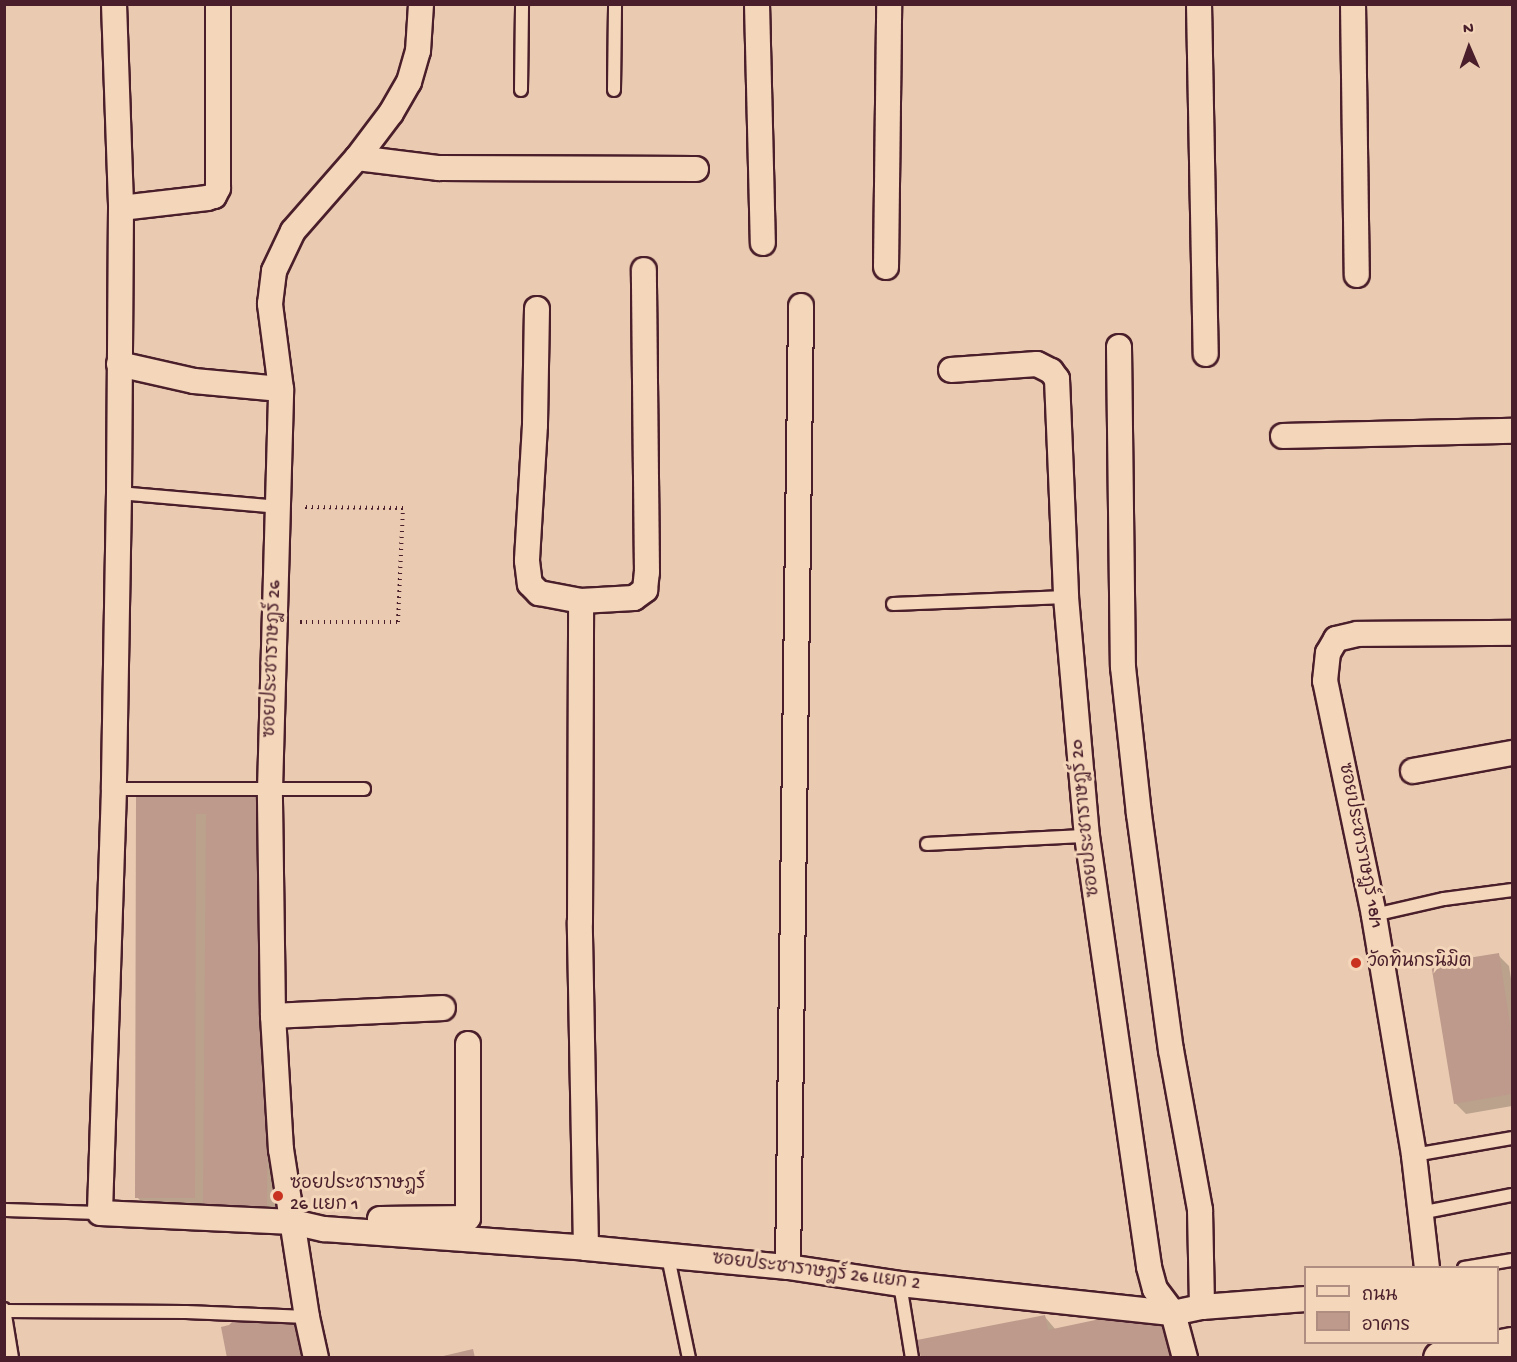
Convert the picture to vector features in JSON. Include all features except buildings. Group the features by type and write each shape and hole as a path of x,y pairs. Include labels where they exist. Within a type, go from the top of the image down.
{"main road":[{"path":"1441,1357 1512,1344"}],"street":[{"path":"114,4 121,208 119,493 114,789 100,1213 292,1222"},
{"path":"121,208 207,198 214,196 218,188 219,4"},
{"name":"ซอยประชาราษฎร์ 26","path":"316,1358 307,1317 281,1150 273,1016 270,790 282,389 270,304 274,271 293,231 357,158 391,113 409,82 418,51 421,4"},
{"path":"758,4 763,243"},
{"path":"886,267 889,4"},
{"path":"1199,4 1206,354"},
{"path":"1353,4 1357,276"},
{"path":"357,158 439,168 696,169"},
{"path":"537,309 535,425 527,561 530,584 539,593 581,601 634,598 645,590 647,560 644,270"},
{"path":"788,1267 801,306"},
{"path":"1119,347 1123,667 1139,814 1171,1050 1200,1210 1202,1307"},
{"path":"119,364 194,381 282,389"},
{"name":"ซอยประชาราษฎร์ 20","path":"951,370 1037,364 1051,371 1057,379 1066,597 1086,836 1149,1267 1155,1288 1173,1313 1185,1358"},
{"path":"1283,436 1512,431"},
{"path":"581,601 580,922 586,1248"},
{"name":"ซอยประชาราษฎร์ 18/1","path":"1427,1266 1414,1155 1374,915 1326,681 1328,653 1336,639 1357,634 1512,633"},
{"path":"1413,771 1512,753"},
{"path":"273,1016 443,1008"},
{"path":"372,1219 425,1227 468,1218 468,1044"},
{"name":"ซอยประชาราษฎร์ 26 แยก 2","path":"292,1222 324,1229 425,1227 586,1248 788,1267 900,1284 1140,1307 1173,1313 1202,1307 1304,1299"}],"lane":[{"path":"521,90 522,4"},
{"path":"614,90 615,4"},
{"path":"119,493 279,507"},
{"path":"893,604 1066,597"},
{"path":"114,789 364,789"},
{"path":"927,844 1086,836"},
{"path":"1374,915 1444,899 1512,890"},
{"path":"1414,1155 1512,1138"},
{"path":"1420,1213 1512,1195"},
{"path":"4,1210 100,1213"},
{"path":"668,1257 689,1358"},
{"path":"1476,1266 1512,1260"},
{"path":"900,1284 912,1358"},
{"path":"12,1358 5,1310 186,1312 307,1317"}],"path":[{"path":"276,621 398,622 403,508 279,507"}],"place":[{"name":"วัดทินกรนิมิต","path":"1356,963"},
{"name":"ซอยประชาราษฎร์ 26 แยก 1","path":"278,1196"}]}
